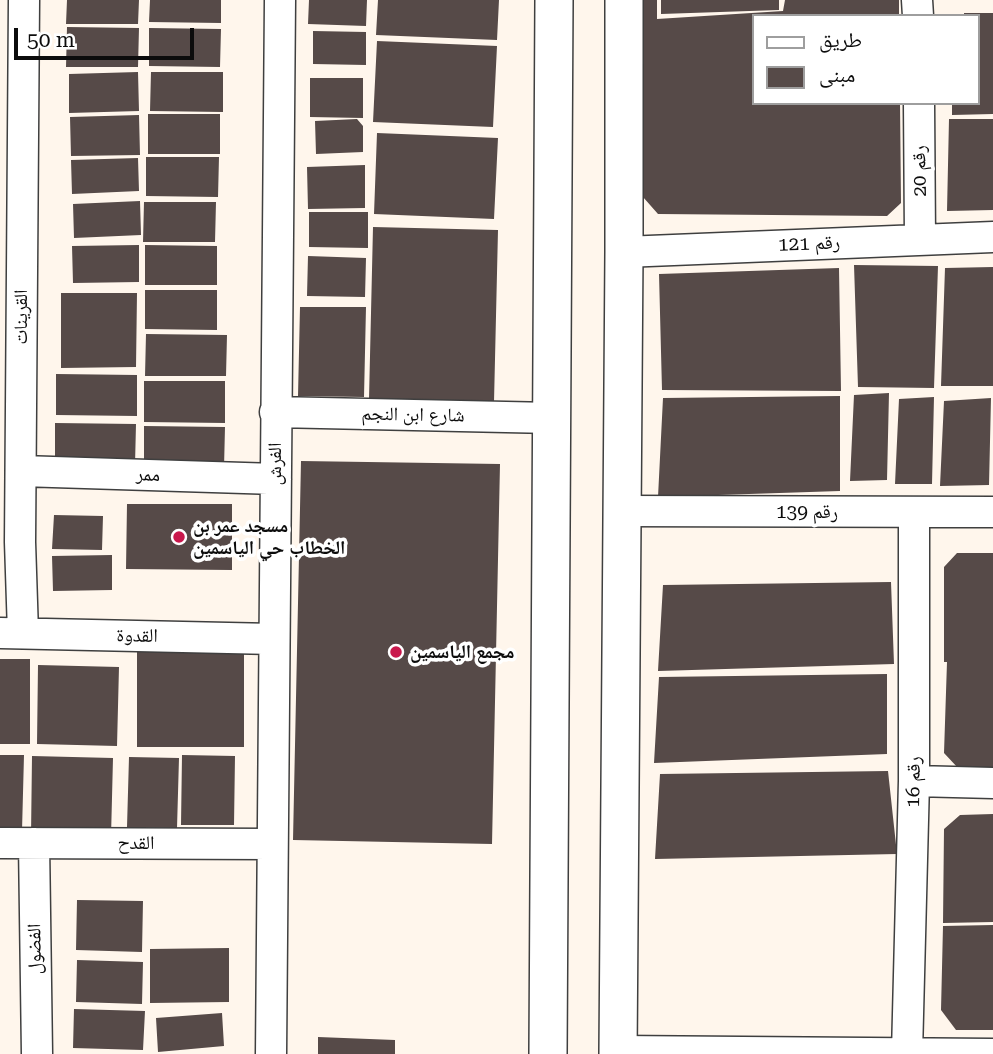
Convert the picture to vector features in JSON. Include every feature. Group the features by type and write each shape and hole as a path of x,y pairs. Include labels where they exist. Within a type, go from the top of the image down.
{"street":[{"name":"القرينات","path":"11,633 20,471 10,374 12,107 24,0"},
{"name":"الفرش","path":"271,1054 280,0"},
{"path":"548,1054 554,0"},
{"path":"624,0 618,1053 993,1054"},
{"name":"رقم 20","path":"919,105 920,239"},
{"name":"رقم 121","path":"624,251 993,237"},
{"name":"شارع ابن النجم","path":"275,412 552,418"},
{"name":"ممر","path":"20,471 276,479"},
{"name":"رقم 139","path":"622,511 993,512"},
{"name":"رقم 16","path":"908,1053 914,781 914,512"},
{"name":"القدوة","path":"11,633 274,639"},
{"path":"914,781 993,783"},
{"name":"القدح","path":"0,843 272,844"},
{"name":"الفضول","path":"34,843 37,1054"}],"building":[{"path":"67,0 139,0 138,24 66,24"},
{"path":"150,0 221,0 221,23 149,22"},
{"path":"309,0 367,0 366,26 308,24"},
{"path":"378,0 499,0 497,40 376,35"},
{"path":"638,0 657,0 657,19 783,11 785,0 899,0 899,14 752,14 752,105 900,105 901,203 887,216 658,214 643,197"},
{"path":"661,0 779,0 779,10 661,14"},
{"path":"993,13 993,114 952,115 952,105 979,105 979,14 964,14"},
{"path":"67,27 139,28 138,67 66,67"},
{"path":"149,28 221,29 220,67 149,66"},
{"path":"313,31 366,32 366,65 313,64"},
{"path":"377,41 497,46 493,127 373,122"},
{"path":"138,72 139,111 69,113 69,74"},
{"path":"151,72 223,72 223,112 150,111"},
{"path":"310,78 363,78 363,118 310,117"},
{"path":"148,114 220,114 220,154 148,154"},
{"path":"139,115 140,155 71,156 70,117"},
{"path":"357,119 363,126 363,152 316,154 315,121"},
{"path":"949,119 993,119 993,210 947,211"},
{"path":"377,133 498,138 494,219 374,214"},
{"path":"146,157 219,157 218,197 146,196"},
{"path":"138,158 139,191 72,194 71,160"},
{"path":"365,165 365,208 308,209 307,167"},
{"path":"140,201 141,235 74,238 73,204"},
{"path":"144,202 216,202 215,242 143,242"},
{"path":"309,212 368,212 368,248 309,247"},
{"path":"373,227 498,230 494,402 369,399"},
{"path":"139,245 139,282 73,283 72,246"},
{"path":"145,245 217,246 217,285 145,285"},
{"path":"308,256 366,258 365,297 307,296"},
{"path":"854,265 938,266 934,388 858,387"},
{"path":"993,267 993,386 941,386 945,268"},
{"path":"839,268 841,391 662,390 659,274"},
{"path":"145,290 217,290 217,330 145,329"},
{"path":"61,293 137,293 136,367 61,368"},
{"path":"300,307 366,307 364,397 298,396"},
{"path":"146,334 227,335 226,376 145,376"},
{"path":"56,374 137,375 137,416 56,415"},
{"path":"144,381 225,381 225,423 144,422"},
{"path":"889,393 887,480 850,481 854,395"},
{"path":"840,396 840,491 658,497 663,398"},
{"path":"934,397 932,484 895,484 899,399"},
{"path":"991,398 989,485 940,486 944,401"},
{"path":"55,423 136,424 135,465 55,464"},
{"path":"144,426 225,427 224,468 144,468"},
{"name":"مجمع الياسمين","path":"301,461 500,464 492,844 293,840"},
{"name":"مسجد عمر بن الخطاب حي الياسمين","path":"127,504 232,504 232,570 126,569"},
{"path":"54,515 103,516 102,550 52,549"},
{"path":"957,553 993,553 993,767 958,768 944,753 947,662 944,662 944,567"},
{"path":"112,555 112,590 53,591 52,556"},
{"path":"891,582 894,664 658,671 663,585"},
{"path":"137,644 244,644 244,747 137,747"},
{"path":"0,659 30,659 30,744 0,744"},
{"path":"38,665 119,667 117,746 37,744"},
{"path":"887,674 887,754 654,763 659,677"},
{"path":"0,755 24,755 22,831 0,831"},
{"path":"182,755 235,756 234,825 181,825"},
{"path":"32,756 113,758 111,837 31,836"},
{"path":"129,757 179,758 177,828 127,827"},
{"path":"888,771 897,854 655,859 660,774"},
{"path":"993,814 993,922 943,923 944,829 960,815"},
{"path":"77,900 143,901 142,952 76,950"},
{"path":"993,925 993,1030 956,1030 941,1010 943,926"},
{"path":"229,948 229,1002 150,1003 150,949"},
{"path":"77,960 143,962 142,1004 76,1002"},
{"path":"74,1009 145,1011 143,1050 73,1048"},
{"path":"222,1013 224,1046 158,1052 156,1018"},
{"path":"318,1037 395,1040 395,1054 318,1054"}],"place":[{"name":"مسجد عمر بن الخطاب حي الياسمين","path":"179,537"},
{"name":"مجمع الياسمين","path":"396,652"}]}
